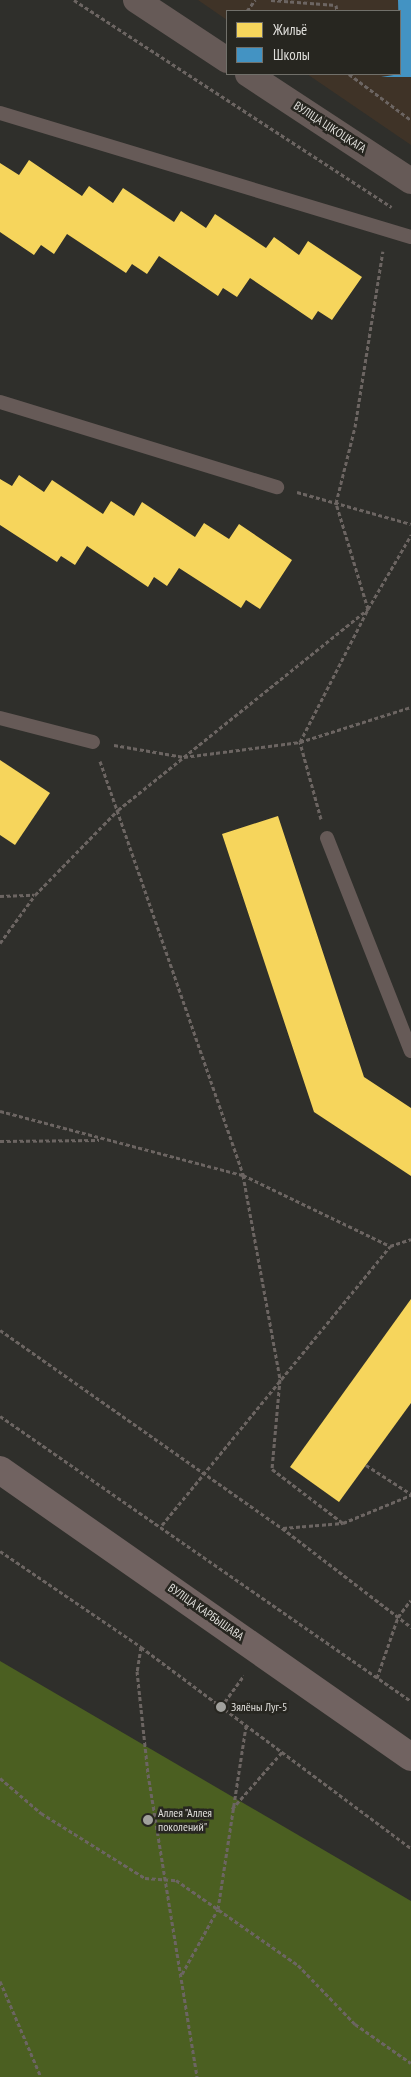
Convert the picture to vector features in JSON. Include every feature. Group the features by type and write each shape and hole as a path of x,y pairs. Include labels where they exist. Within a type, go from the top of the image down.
{"main road":[{"name":"ВУЛІЦА КАРБЫШАВА","path":"0,1470 411,1756"}],"street":[{"path":"136,0 226,59"},
{"name":"ВУЛІЦА ЦІКОЦКАГА","path":"250,75 411,181"}],"lane":[{"path":"0,113 411,237"},
{"path":"0,402 277,487"},
{"path":"0,718 93,742"},
{"path":"327,838 411,1051"}],"path":[{"path":"74,0 395,209"},
{"path":"271,0 336,5 337,10"},
{"path":"351,75 411,120"},
{"path":"368,609 336,503 355,427 386,230"},
{"path":"277,487 411,524"},
{"path":"327,838 300,742 368,609 411,535"},
{"path":"0,943 35,895 118,810 368,609"},
{"path":"343,1523 272,1469 280,1378 243,1175 93,742 184,757 300,742 411,706"},
{"path":"0,896 35,895"},
{"path":"0,1111 104,1140 243,1175 390,1246"},
{"path":"0,1141 104,1140"},
{"path":"162,1525 202,1473 390,1246 411,1239"},
{"path":"0,1330 282,1528 411,1627"},
{"path":"0,1416 162,1525 411,1701"},
{"path":"366,1465 411,1494"},
{"path":"282,1528 343,1523 411,1494"},
{"path":"0,1551 141,1647 411,1848"},
{"path":"378,1678 398,1617 411,1600"},
{"path":"141,1647 137,1671 148,1774 182,1974 197,2077"},
{"path":"221,1707 261,1651"},
{"path":"182,1974 218,1909 231,1809 246,1725"},
{"path":"231,1809 282,1752"},
{"path":"0,1778 41,1813 145,1878 176,1880 218,1909 298,1965 354,2024 411,2063"},
{"path":"0,1981 41,2077"}],"shaded area":[{"path":"198,0 411,0 411,145 308,75 401,75 401,10 226,10 226,19"}],"green space":[{"path":"0,1661 411,1901 411,2077 0,2077"}],"building: Жильё":[{"path":"29,160 82,196 89,186 113,203 123,188 174,222 181,211 206,228 215,214 266,248 274,237 299,255 308,241 362,277 332,320 318,311 312,320 250,278 237,297 223,288 218,296 159,256 147,274 132,264 126,273 67,234 54,254 41,245 34,255 0,232 0,163 19,175"},
{"path":"19,475 44,492 52,480 103,514 111,501 134,516 142,502 195,537 204,523 229,539 239,524 292,560 260,609 246,600 241,608 179,568 167,586 154,577 148,587 87,546 75,565 61,556 57,562 0,525 0,479 12,486"},
{"path":"0,760 50,793 15,845 0,835"},
{"path":"278,816 364,1077 411,1108 411,1176 314,1112 222,834"},
{"path":"411,1299 411,1403 339,1502 290,1467"}],"building: Школы":[{"path":"398,0 411,0 411,77 381,77 401,75 401,10 398,10"}],"place":[{"name":"Зялёны Луг-5","path":"221,1707"},
{"name":"Аллея \"Аллея поколений\"","path":"148,1820"}]}
